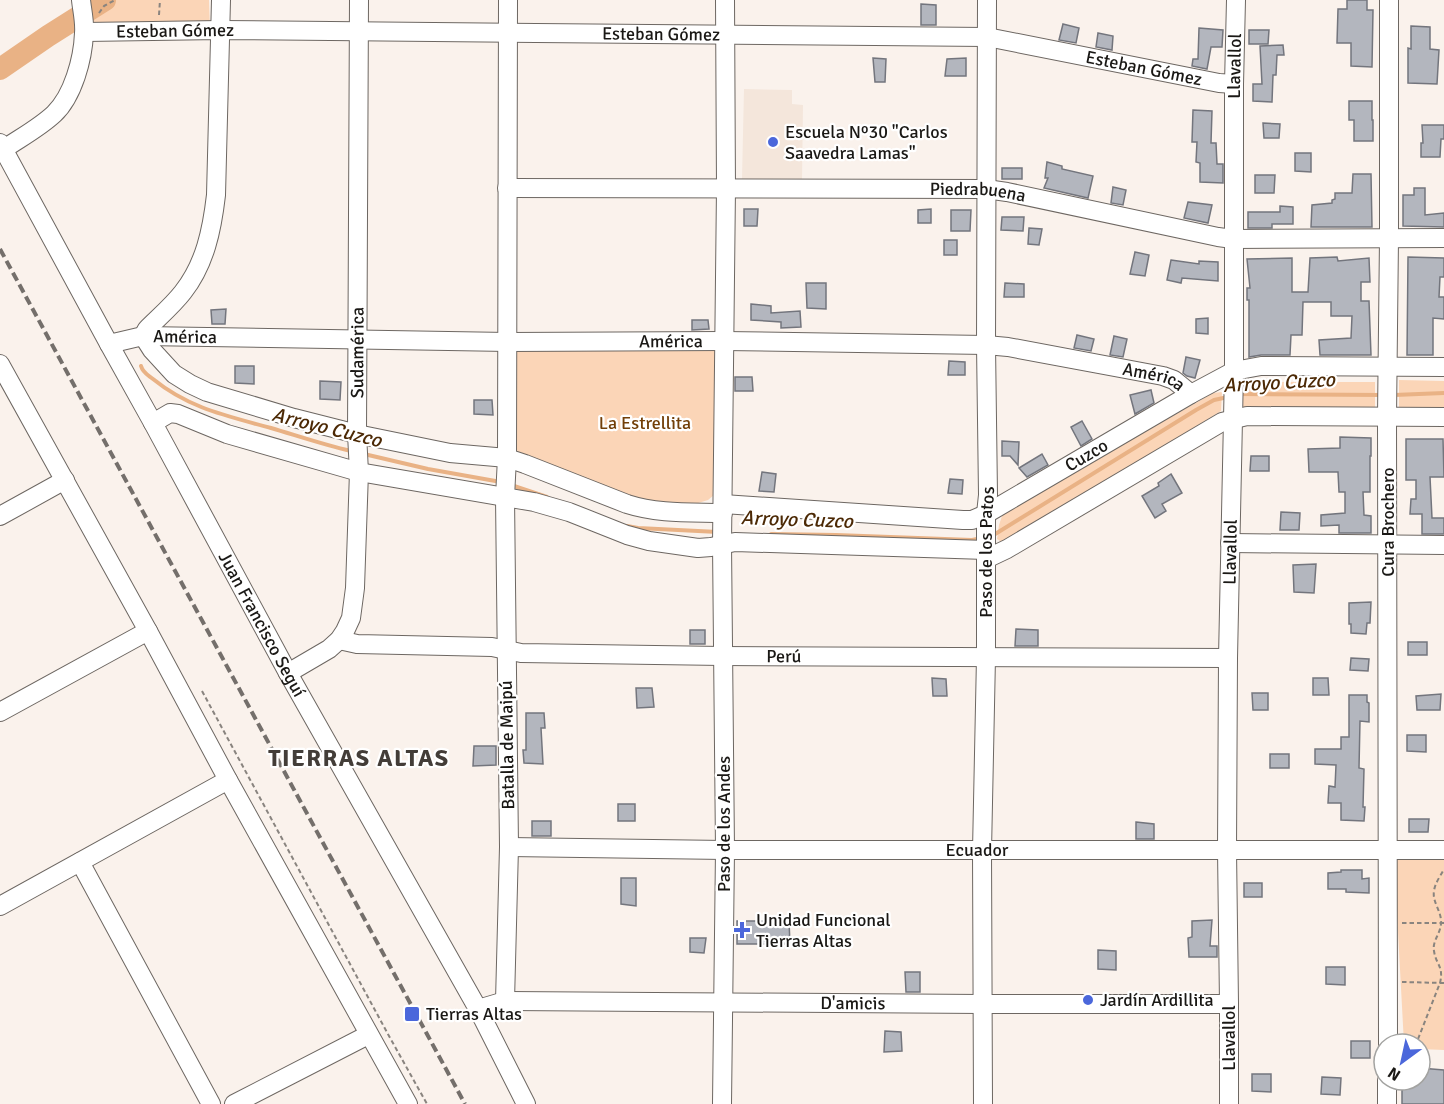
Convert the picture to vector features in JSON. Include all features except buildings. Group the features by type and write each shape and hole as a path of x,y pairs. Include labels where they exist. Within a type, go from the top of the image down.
{"street":[{"path":"2,146 37,128 62,105 69,93 77,72 84,26 81,0"},
{"path":"143,336 183,292 194,274 209,237 216,195 221,0"},
{"name":"Sudamérica","path":"288,673 329,649 339,640 351,618 356,588 359,0"},
{"name":"Batalla de Maipú","path":"505,1000 509,847 506,650 508,0"},
{"name":"Paso de los Andes","path":"722,1104 725,850 722,656 726,188 725,0"},
{"name":"Paso de los Patos","path":"983,1104 982,851 988,495 987,0"},
{"name":"Llavallol","path":"1229,1104 1228,658 1236,0"},
{"name":"Cura Brochero","path":"1388,1032 1389,0"},
{"name":"Esteban Gómez","path":"84,26 359,32 987,37 1234,84"},
{"name":"Juan Francisco Seguí","path":"2,146 288,673 478,1009 526,1104"},
{"name":"Piedrabuena","path":"507,188 986,189 1233,239 1444,238"},
{"name":"América","path":"109,344 143,336 1008,346 1163,376 1174,380 1191,394"},
{"name":"Cuzco","path":"143,336 152,350 174,374 190,384 235,401 357,438 450,453 506,479 525,464 642,509 723,525 972,520 986,539 1191,394 1261,366 1388,373 1444,367"},
{"path":"0,364 408,1104"},
{"path":"153,423 170,413 178,414 227,434 358,468 506,479 534,502 649,541 698,548 711,547 723,525 735,542 986,539 1007,549 1222,422 1232,413 1247,416 1387,410 1444,417"},
{"path":"0,516 65,480"},
{"path":"1230,543 1444,545"},
{"path":"0,712 148,631"},
{"name":"Perú","path":"339,640 357,644 492,647 521,653 1228,658"},
{"path":"0,906 228,780"},
{"name":"Ecuador","path":"509,847 982,851 1444,850"},
{"path":"80,862 211,1104"},
{"name":"D'amicis","path":"478,1009 505,1000 1229,1005"},
{"path":"234,1104 368,1035"}],"path":[{"path":"202,691 427,1104"},
{"path":"1421,1032 1442,975 1433,951 1434,942 1443,923 1434,898 1434,890 1444,868"},
{"path":"1388,923 1443,923"},
{"path":"1388,982 1444,983"}],"shaded area":[{"name":"Escuela Nº30 \"Carlos Saavedra Lamas\"","path":"744,89 792,90 792,104 803,105 802,180 742,179"}],"green space":[{"path":"115,0 209,0 210,30 89,25 104,6"},
{"name":"La Estrellita","path":"516,347 719,351 717,481 714,495 708,500 695,504 657,502 632,497 520,455 514,445"},
{"path":"1399,380 1444,381 1444,412 1399,412"},
{"path":"1239,382 1375,382 1375,412 1241,411"},
{"path":"1222,392 1221,411 1005,544 997,539 1003,513 1213,393"},
{"path":"1394,857 1444,858 1444,1050 1432,1050 1432,1032 1403,1032"}],"waterway":[{"path":"0,69 105,0"},
{"name":"Arroyo Cuzco","path":"141,366 146,374 195,405 351,451"},
{"name":"Arroyo Cuzco","path":"1394,395 1444,393"},
{"name":"Arroyo Cuzco","path":"1238,394 1383,395"},
{"name":"Arroyo Cuzco","path":"992,536 1196,410 1214,400 1228,397"},
{"name":"Arroyo Cuzco","path":"364,454 428,469 501,482"},
{"name":"Arroyo Cuzco","path":"511,485 547,497"},
{"name":"Arroyo Cuzco","path":"627,526 718,532"},
{"name":"Arroyo Cuzco","path":"771,534 972,540 982,538"}],"railway":[{"path":"0,249 465,1104"}],"place":[{"name":"Escuela Nº30 \"Carlos Saavedra Lamas\"","path":"773,142"},
{"name":"Unidad Funcional Tierras Altas","path":"742,930"},
{"name":"Jardín Ardillita","path":"1088,1000"},
{"name":"Tierras Altas","path":"412,1014"}],"district":[{"name":"TIERRAS ALTAS","path":"359,758"}]}
